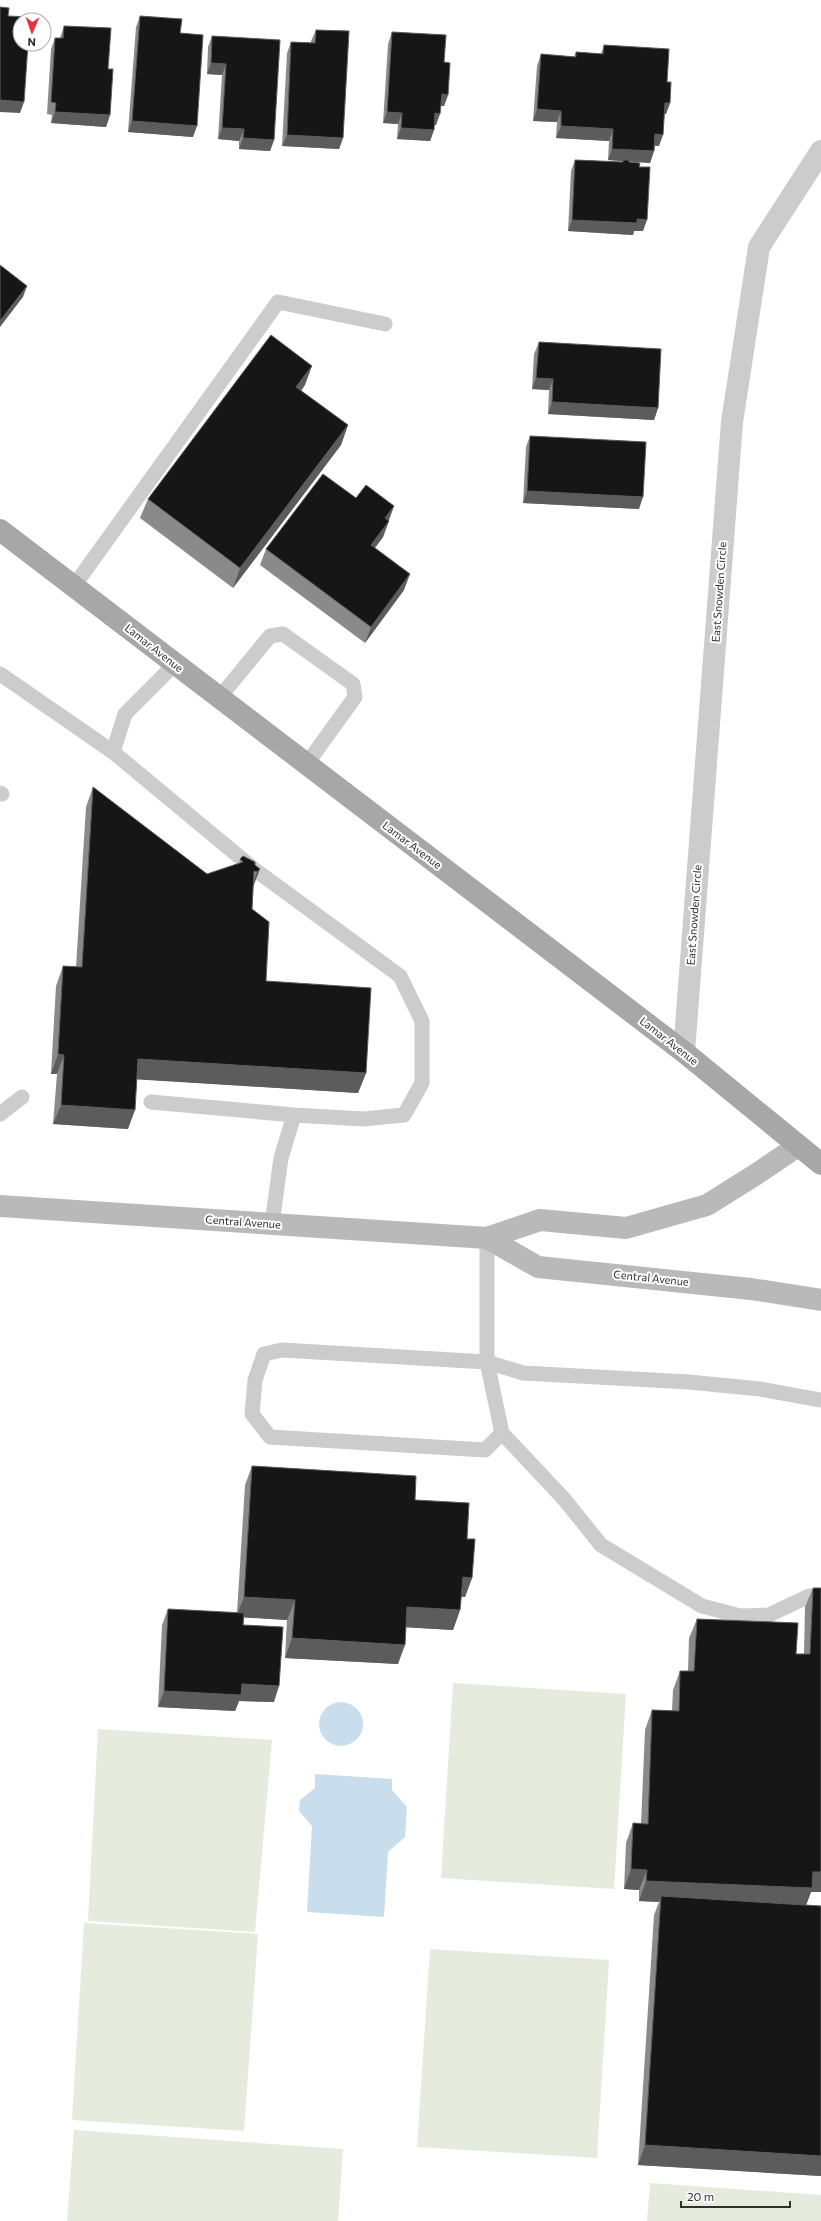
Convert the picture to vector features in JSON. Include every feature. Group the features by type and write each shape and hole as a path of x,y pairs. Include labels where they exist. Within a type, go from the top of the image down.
{"main road":[{"name":"Lamar Avenue","path":"0,530 684,1052 821,1164"},
{"name":"Central Avenue","path":"0,1206 487,1238 540,1220 626,1228 707,1204 755,1175 798,1146"},
{"name":"Central Avenue","path":"487,1238 538,1267 751,1289 821,1300"}],"street":[{"name":"East Snowden Circle","path":"684,1052 732,422 759,247 821,151"}],"lane":[{"path":"74,586 278,302 385,324"},
{"path":"219,698 270,636 283,634 353,684 355,697 306,765"},
{"path":"113,752 125,714 174,664"},
{"path":"0,674 113,752 254,869 400,976 422,1021 422,1083 404,1115 363,1119 294,1115 151,1102"},
{"path":"0,1114 22,1097"},
{"path":"272,1224 281,1158 294,1115"},
{"path":"487,1238 487,1362 502,1433 564,1500 601,1545 702,1606 740,1616 768,1615 809,1596 821,1597"},
{"path":"502,1433 485,1450 270,1437 252,1414 255,1380 264,1354 282,1350 487,1362 523,1373 689,1382 760,1389 821,1400"}],"green space":[{"path":"453,1683 626,1694 614,1889 441,1878"},
{"path":"98,1729 272,1740 255,1932 88,1921"},
{"path":"84,1923 258,1934 244,2131 72,2120"},
{"path":"430,1949 609,1960 597,2158 417,2147"},
{"path":"74,2130 343,2149 338,2221 67,2221"},
{"path":"650,2183 821,2195 821,2221 647,2221"}],"water":[{"path":"337,1702 345,1702 357,1708 363,1720 363,1728 357,1740 345,1746 337,1746 325,1740 319,1728 319,1720 325,1708"},
{"path":"315,1774 392,1779 392,1790 407,1807 405,1837 388,1852 384,1917 307,1912 312,1826 299,1811 300,1800 315,1788"}],"building":[{"path":"0,7 9,8 8,16 12,16 12,52 27,52 24,102 0,100"},
{"path":"140,16 182,19 180,33 203,35 197,126 132,121"},
{"path":"64,26 111,28 108,69 113,69 110,115 55,112 56,103 51,102 55,38 63,38"},
{"path":"316,30 349,31 343,138 287,135 291,42 315,43"},
{"path":"392,32 446,35 444,62 450,63 448,95 442,94 440,114 435,113 434,130 401,128 402,113 387,112"},
{"path":"212,36 280,40 274,140 243,138 244,129 222,128 226,64 211,63"},
{"path":"604,45 669,49 667,82 671,82 670,103 665,103 663,135 655,134 654,151 612,149 613,129 561,126 561,111 537,109 541,54 576,57 576,52 603,54"},
{"path":"575,160 623,162 623,160 629,160 629,162 640,163 639,167 650,167 647,220 637,219 637,223 572,220"},
{"path":"0,265 27,286 0,321"},
{"path":"271,335 312,366 296,387 348,425 240,568 148,499"},
{"path":"539,342 661,349 658,408 552,402 553,379 536,378"},
{"path":"530,436 646,442 643,497 527,491"},
{"path":"323,474 356,498 366,485 394,506 385,518 389,521 371,545 410,574 371,627 266,549"},
{"path":"93,787 207,874 243,862 240,859 243,856 255,862 255,865 260,869 257,872 254,871 252,909 269,922 266,981 371,988 366,1073 138,1059 135,1110 61,1105 64,1055 58,1054 63,966 82,967"},
{"path":"252,1466 416,1476 415,1500 469,1503 467,1539 475,1539 472,1578 463,1577 460,1610 407,1607 405,1645 292,1638 295,1600 244,1597"},
{"path":"813,1588 821,1588 821,1872 813,1872 812,1888 646,1881 647,1870 631,1869 633,1823 648,1824 652,1710 679,1711 680,1671 694,1671 697,1619 798,1623 796,1654 810,1654"},
{"path":"168,1609 244,1613 243,1625 283,1627 279,1686 242,1684 241,1695 164,1691"},
{"path":"661,1896 821,1906 821,2156 645,2145"}]}
